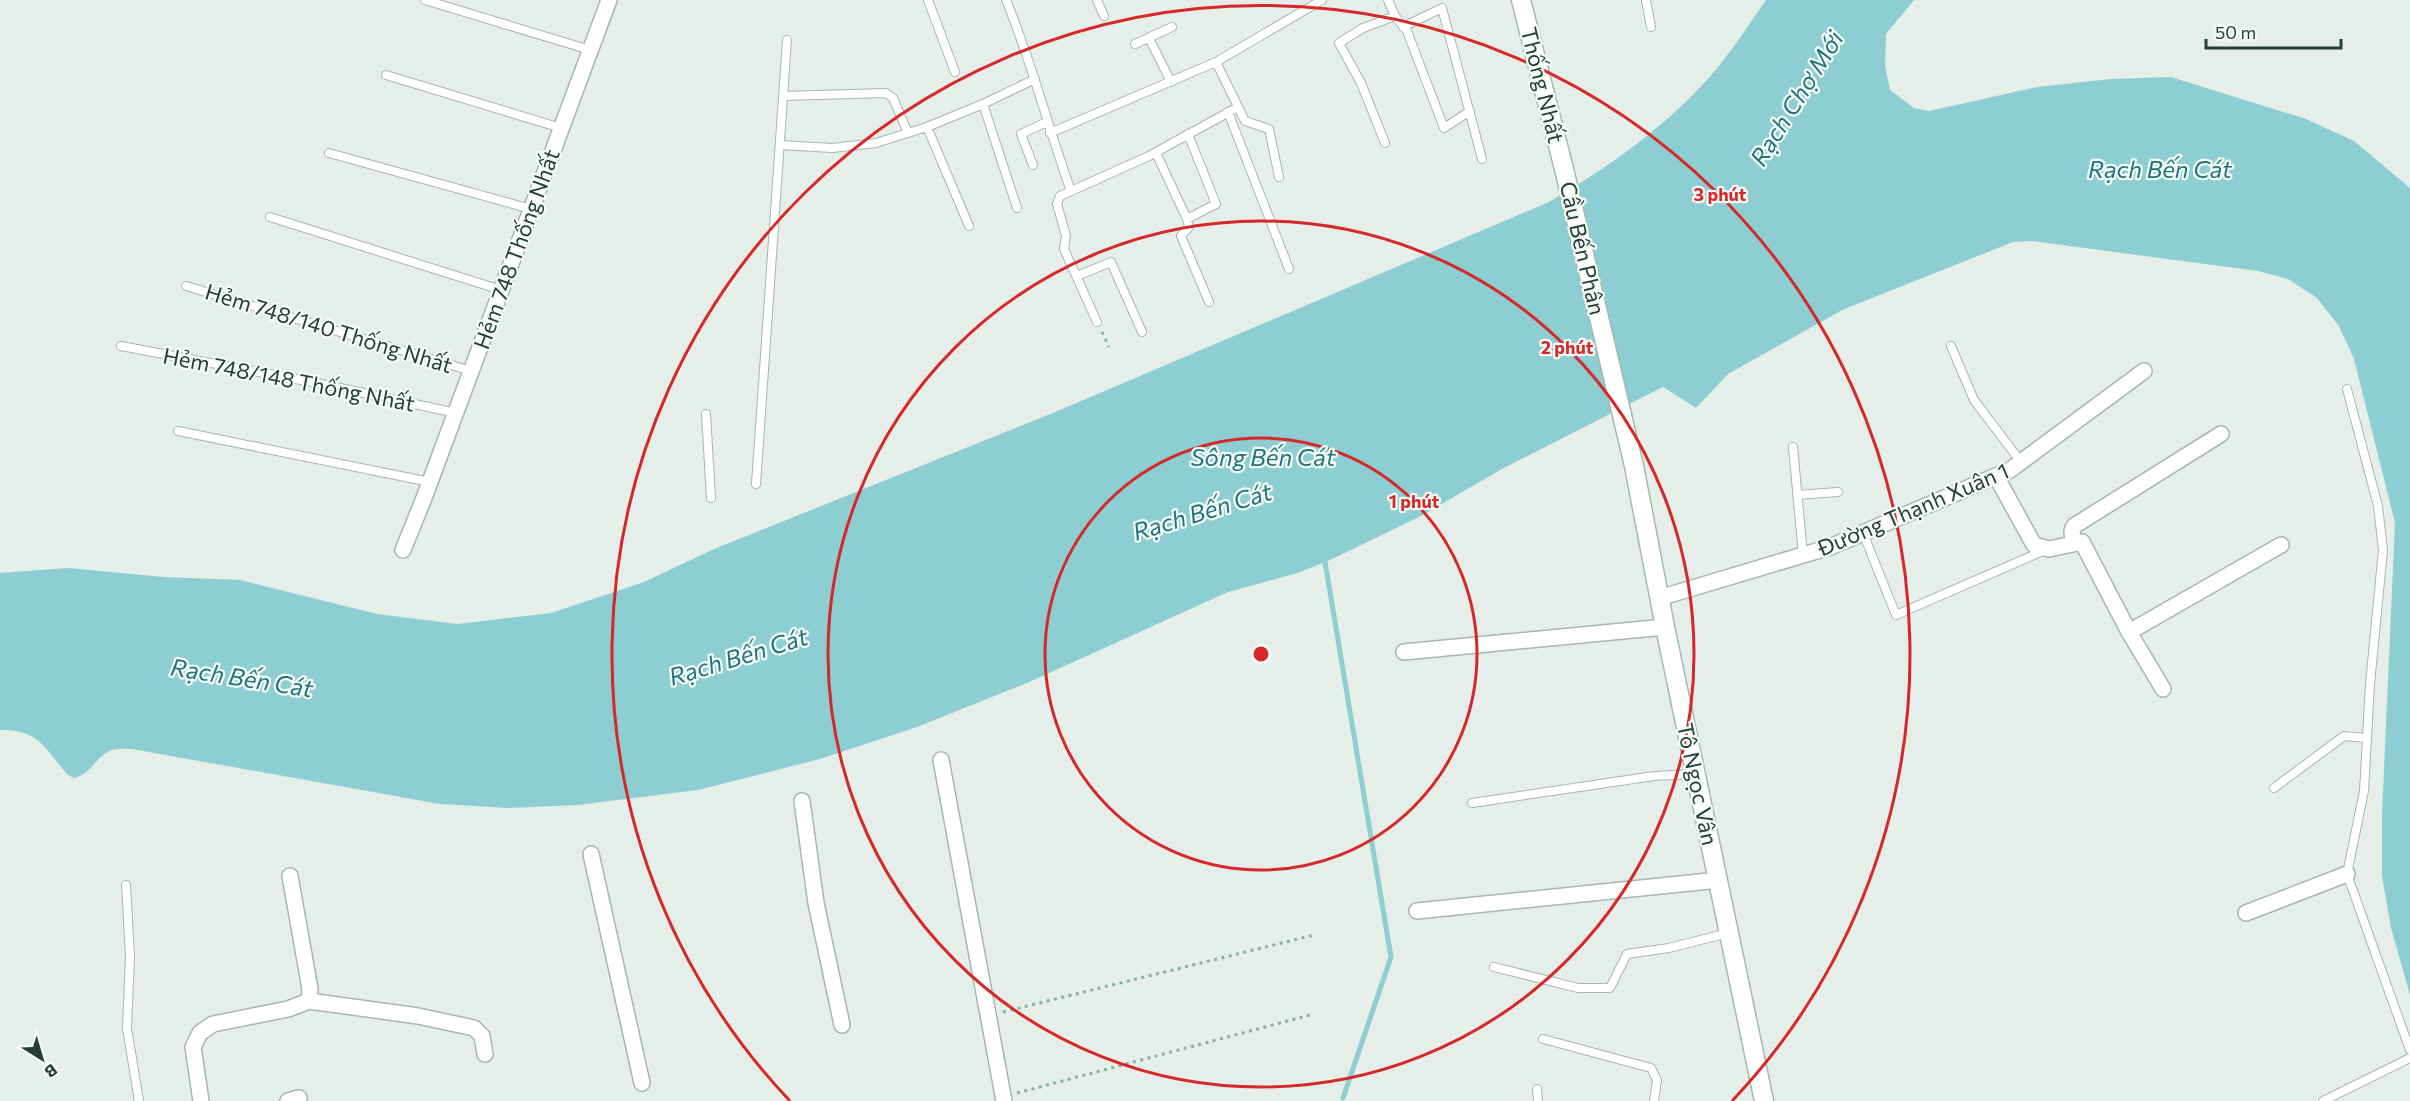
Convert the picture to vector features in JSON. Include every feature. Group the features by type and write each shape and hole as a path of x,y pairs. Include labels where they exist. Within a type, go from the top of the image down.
{"main road":[{"name":"Thống Nhất","path":"1521,0 1564,169"},
{"name":"Cầu Bến Phân","path":"1564,169 1634,466"},
{"name":"Tô Ngọc Vân","path":"1634,466 1659,598 1764,1101"}],"street":[{"name":"Hẻm 748 Thống Nhất","path":"403,550 609,0"},
{"name":"Đường Thạnh Xuân 1","path":"1659,598 1803,555 1863,533 1995,476 2020,462 2144,371"},
{"path":"2073,542 2074,526 2221,434"},
{"path":"1995,476 2034,544 2049,549 2073,542 2082,542 2129,632 2163,689"},
{"path":"2129,632 2281,545"},
{"path":"1404,652 1665,627"},
{"path":"941,760 1004,1099"},
{"path":"801,801 816,903 842,1025"},
{"path":"591,854 642,1083"},
{"path":"2246,914 2347,874"},
{"path":"290,876 310,989 309,1001"},
{"path":"1417,911 1719,880"},
{"path":"201,1101 194,1047 200,1032 213,1024 288,1009 309,1001 418,1016 474,1028 482,1036 485,1054"}],"lane":[{"path":"425,0 590,50"},
{"path":"928,0 955,72"},
{"path":"1005,0 1035,78 1050,133 1071,191"},
{"path":"1097,0 1104,16"},
{"path":"1050,133 1216,62 1322,0"},
{"path":"1388,0 1403,27 1444,128 1470,111"},
{"path":"1646,0 1651,27"},
{"path":"1403,27 1443,8 1482,159"},
{"path":"1385,143 1361,83 1339,43 1363,28 1395,16"},
{"path":"1135,44 1172,27"},
{"path":"1149,38 1171,82"},
{"path":"756,484 787,40"},
{"path":"1216,62 1245,121 1269,129 1279,177"},
{"path":"386,75 561,128"},
{"path":"780,145 832,148 876,143 927,127 983,104 1035,78"},
{"path":"783,96 886,93 893,98 908,133"},
{"path":"983,104 1017,208"},
{"path":"1097,322 1064,249 1066,236 1057,204 1060,196 1156,153 1238,107"},
{"path":"1228,112 1289,269"},
{"path":"1033,165 1021,134 1047,122"},
{"path":"927,127 969,226"},
{"path":"1187,219 1216,204 1188,134"},
{"path":"329,153 531,208"},
{"path":"1156,153 1187,219 1189,227 1181,236 1209,302"},
{"path":"270,217 501,290"},
{"path":"1077,276 1111,262 1142,332"},
{"name":"Hẻm 748/140 Thống Nhất","path":"186,286 471,371"},
{"name":"Hẻm 748/148 Thống Nhất","path":"121,346 456,412"},
{"path":"1951,346 1974,400 2020,462"},
{"path":"2348,389 2378,506 2383,550 2370,684 2364,791 2347,874 2410,1050"},
{"path":"706,414 711,498"},
{"path":"178,431 430,482"},
{"path":"1793,447 1803,555"},
{"path":"1797,495 1838,492"},
{"path":"1863,533 1896,615 2049,549"},
{"path":"2274,788 2344,736 2367,738"},
{"path":"1472,803 1653,776 1696,773"},
{"path":"126,885 130,956 127,1028 139,1101"},
{"path":"1494,967 1578,988 1610,988 1627,954 1669,948 1730,932"},
{"path":"1543,1039 1652,1068 1657,1080 1654,1101"},
{"path":"2323,1101 2410,1058"},
{"path":"1538,1089 1538,1101"}],"path":[{"path":"990,1015 1314,935"},
{"path":"1004,1099 1314,1014"}],"water":[{"name":"Sông Bến Cát","path":"1766,0 1914,0 1886,34 1885,65 1890,90 1914,108 1929,111 2037,87 2110,79 2171,77 2306,119 2354,141 2410,188 2410,995 2391,928 2382,876 2382,814 2395,523 2354,359 2339,326 2317,298 2288,279 2258,271 2032,241 2013,242 1842,310 1728,374 1696,408 1663,387 1500,470 1421,516 1298,573 1228,592 1027,683 917,727 820,759 698,790 578,805 508,808 440,804 132,749 114,749 106,753 85,773 74,778 68,775 40,742 24,733 0,730 0,573 68,568 164,577 240,580 377,614 458,624 551,613 644,582 714,549 1053,413 1549,202 1632,148 1670,116 1714,72"}],"waterway":[{"path":"1324,556 1391,957 1343,1098"}],"water label":[{"name":"Rạch Chợ Mới","path":"1796,98"},
{"name":"Rạch Bến Cát","path":"2160,168"},
{"name":"Rạch Bến Cát","path":"1202,511"},
{"name":"Rạch Bến Cát","path":"738,656"},
{"name":"Rạch Bến Cát","path":"242,677"}]}
